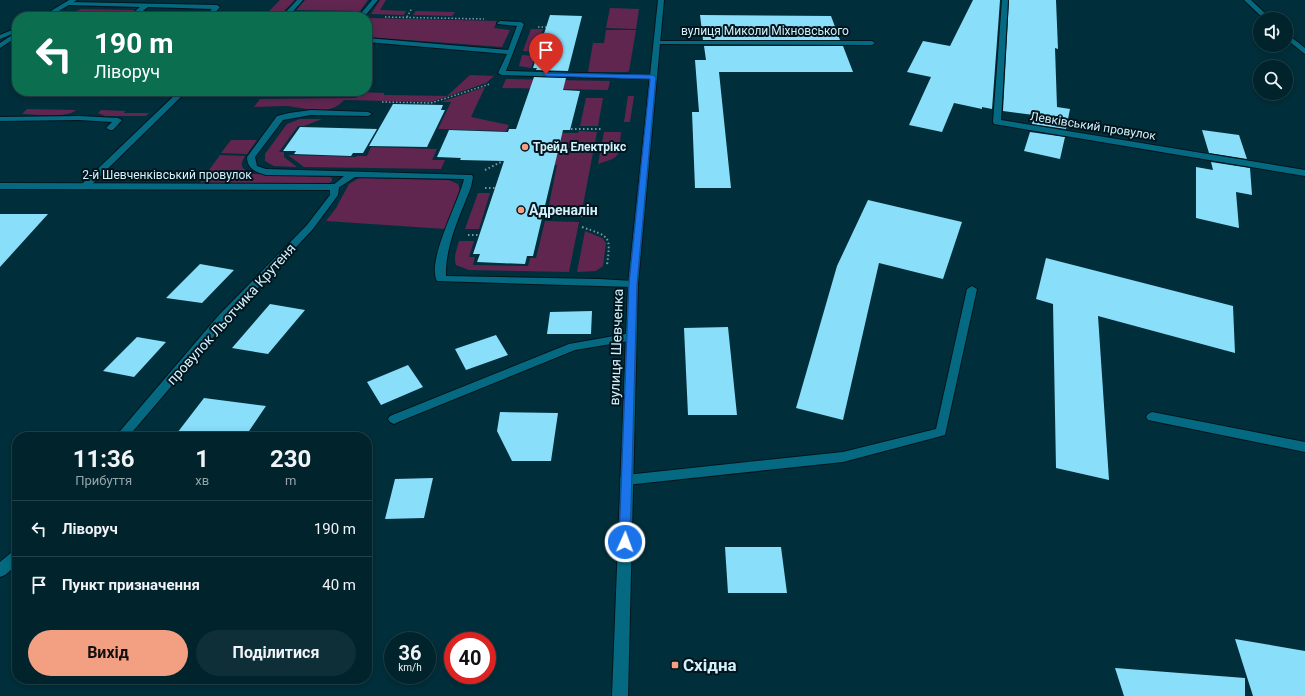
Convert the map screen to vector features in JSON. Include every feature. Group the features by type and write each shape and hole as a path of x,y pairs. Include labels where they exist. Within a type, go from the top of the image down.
{"street":[{"path":"289,12 300,0"},
{"path":"366,12 375,0"},
{"name":"вулиця Шевченка","path":"620,696 633,284 661,0"},
{"name":"Левківський провулок","path":"1005,0 997,122 1305,173"},
{"path":"1247,0 1260,12"},
{"path":"53,12 71,2 147,5 219,5 212,12"},
{"path":"138,12 147,5"},
{"path":"500,23 521,24 502,73 653,77"},
{"path":"0,37 12,32"},
{"path":"0,46 12,38"},
{"path":"372,40 511,52"},
{"path":"1293,41 1305,52"},
{"name":"вулиця Миколи Міхновського","path":"658,42 872,43"},
{"path":"85,186 178,96"},
{"path":"368,114 301,113 280,118 251,157 251,163 254,168 266,172 468,177 467,187 442,256 440,269 441,279 633,284"},
{"path":"0,119 79,118 118,120 110,128"},
{"path":"335,187 353,174"},
{"name":"2-й Шевченківський провулок","path":"0,186 335,187"},
{"name":"провулок Льотчика Крутеня","path":"124,432 223,318 310,227 334,195 335,187"},
{"path":"626,480 843,458 942,432 972,289"},
{"path":"394,419 572,346 631,337"},
{"path":"1152,417 1305,447"},
{"path":"0,571 12,560"}],"path":[{"path":"407,17 412,8"},
{"path":"372,17 502,19 500,23"},
{"path":"571,128 601,129"},
{"path":"537,215 584,216"}],"shaded area":[{"path":"280,0 295,0 284,11 269,11"},
{"path":"305,0 368,0 360,11 296,10"},
{"path":"380,0 386,0 380,10 406,11 404,15 372,14"},
{"path":"610,8 639,9 636,29 606,28"},
{"path":"81,9 136,10 133,12 74,12"},
{"path":"416,11 455,12 452,16 413,15"},
{"path":"372,18 497,21 494,28 510,30 502,47 372,37"},
{"path":"531,29 543,29 536,52 523,51"},
{"path":"606,30 636,30 629,71 588,72 593,43 604,43"},
{"path":"522,55 535,56 531,68 519,66"},
{"path":"470,75 494,76 486,83 431,102 344,100 331,109 324,110 285,106 254,107 260,99 356,98 357,96 372,96 372,92 384,93 384,95 447,96"},
{"path":"506,79 610,81 608,90 502,88"},
{"path":"485,87 471,117 509,125 506,131 438,129 451,102 441,102"},
{"path":"628,96 634,96 630,122 624,122"},
{"path":"586,98 603,98 598,126 580,126"},
{"path":"27,109 76,110 71,113 58,115 22,114"},
{"path":"101,110 125,111 124,113 149,113 146,116 105,116 98,113"},
{"path":"300,119 322,119 304,126 298,126 279,152 284,152 284,157 297,167 274,166 265,161 265,154 287,124"},
{"path":"579,131 597,132 582,210 548,210 557,165 537,164 545,133 578,133"},
{"path":"604,132 621,132 619,151 618,154 612,159 598,164"},
{"path":"231,140 257,140 247,154 221,153"},
{"path":"371,147 437,149 432,160 445,160 441,169 304,167 288,155 367,156"},
{"path":"220,155 245,156 242,163 243,168 254,174 329,177 332,178 332,181 326,185 199,184"},
{"path":"359,178 449,180 458,184 460,190 446,229 326,221 336,208 349,184"},
{"path":"478,193 490,193 479,229 465,229"},
{"path":"545,221 579,222 569,272 469,270 456,265 455,256 459,241 474,241 469,257 475,257 473,265 528,266 530,258 536,258"},
{"path":"585,231 602,238 606,243 603,266 596,271 577,272"}],"building":[{"path":"973,0 1000,0 992,109 982,107 982,109 954,103 942,132 909,125 931,77 907,72 923,41 950,46"},
{"path":"1009,0 1056,0 1058,49 1055,48 1057,107 1070,109 1066,129 1032,124 1034,115 1003,111"},
{"path":"550,15 582,16 568,71 536,70 537,68 533,68"},
{"path":"700,15 831,16 840,40 703,40"},
{"path":"704,46 843,46 853,72 719,72 731,188 695,188 692,112 699,112 695,60 706,60"},
{"path":"534,77 566,78 563,90 580,91 570,130 563,130 533,256 527,256 525,264 477,262 480,254 473,254 504,161 460,160 461,158 437,157 449,130 508,132 509,129 516,129"},
{"path":"393,104 443,105 441,110 445,110 427,147 369,146"},
{"path":"300,127 377,129 363,153 353,153 351,156 294,154 296,151 283,151"},
{"path":"1202,130 1239,135 1247,159 1209,153"},
{"path":"1030,132 1065,137 1060,159 1024,151"},
{"path":"1211,162 1250,168 1252,195 1236,192 1239,228 1196,218 1196,167 1213,170"},
{"path":"868,200 962,222 943,279 879,263 843,420 796,408 837,266"},
{"path":"0,214 48,214 0,267"},
{"path":"1046,258 1233,306 1235,353 1098,316 1109,480 1056,468 1053,304 1036,299"},
{"path":"200,264 234,270 202,303 166,298"},
{"path":"270,304 305,310 268,354 232,348"},
{"path":"592,311 591,334 547,334 550,312"},
{"path":"728,327 737,415 688,415 684,328"},
{"path":"496,335 508,355 466,370 455,349"},
{"path":"137,337 166,342 134,377 103,371"},
{"path":"408,365 423,387 381,405 367,382"},
{"path":"204,398 266,406 248,432 178,432"},
{"path":"500,412 558,413 551,461 512,461 497,431"},
{"path":"433,478 424,518 385,519 395,479"},
{"path":"725,547 781,547 787,593 728,593"},
{"path":"1235,639 1305,651 1305,696 1253,696"},
{"path":"1115,668 1245,678 1245,696 1124,696"}],"place":[{"name":"Трейд Електрікс","path":"525,147"},
{"name":"Адреналін","path":"521,210"},
{"name":"Східна","path":"675,665"}],"route":[{"path":"546,74 653,77 633,284 625,542"}]}
